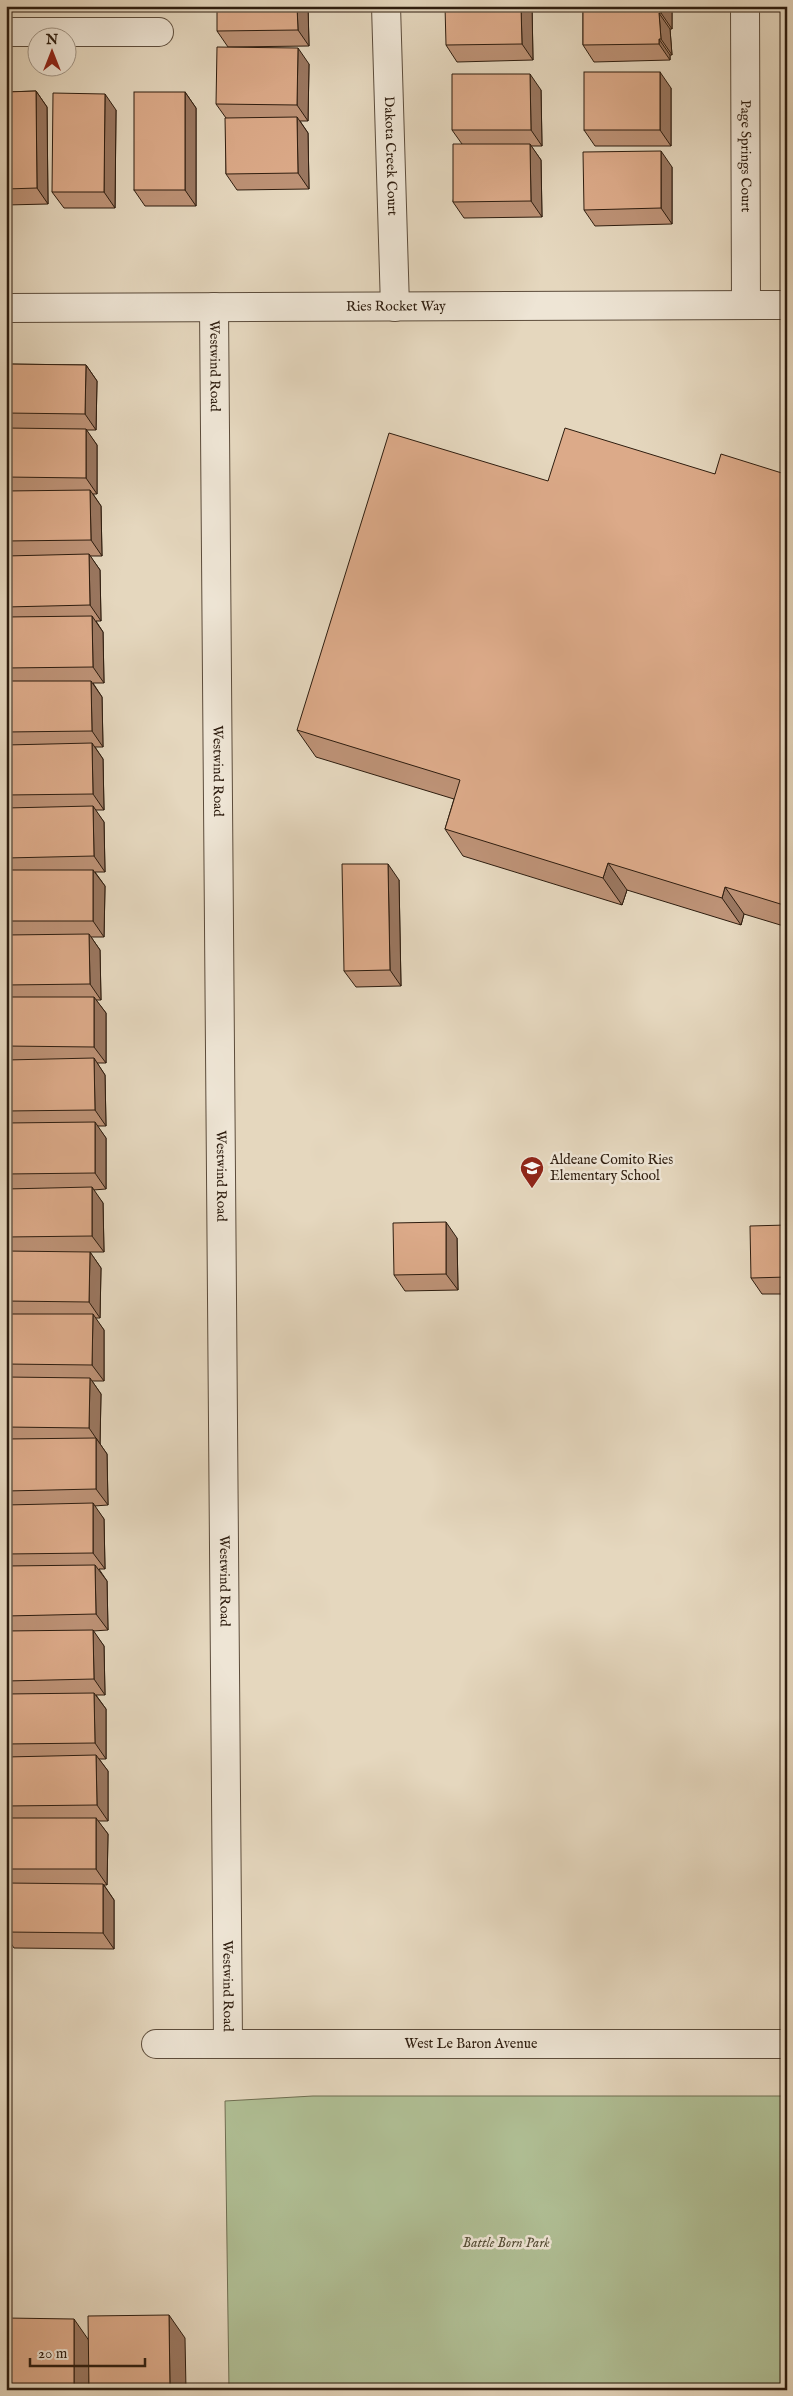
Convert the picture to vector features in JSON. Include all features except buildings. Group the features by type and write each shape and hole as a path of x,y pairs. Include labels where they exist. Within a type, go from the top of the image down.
{"street":[{"name":"Dakota Creek Court","path":"386,6 395,307"},
{"name":"Page Springs Court","path":"745,6 746,305"},
{"path":"6,32 159,32"},
{"name":"Ries Rocket Way","path":"6,308 787,304"},
{"name":"Westwind Road","path":"214,307 228,2044"},
{"name":"West Le Baron Avenue","path":"156,2044 787,2044"}],"green space":[{"name":"Battle Born Park","path":"313,2096 787,2096 787,2390 229,2390 225,2101"}],"place":[{"name":"Aldeane Comito Ries Elementary School","path":"532,1189"}]}
